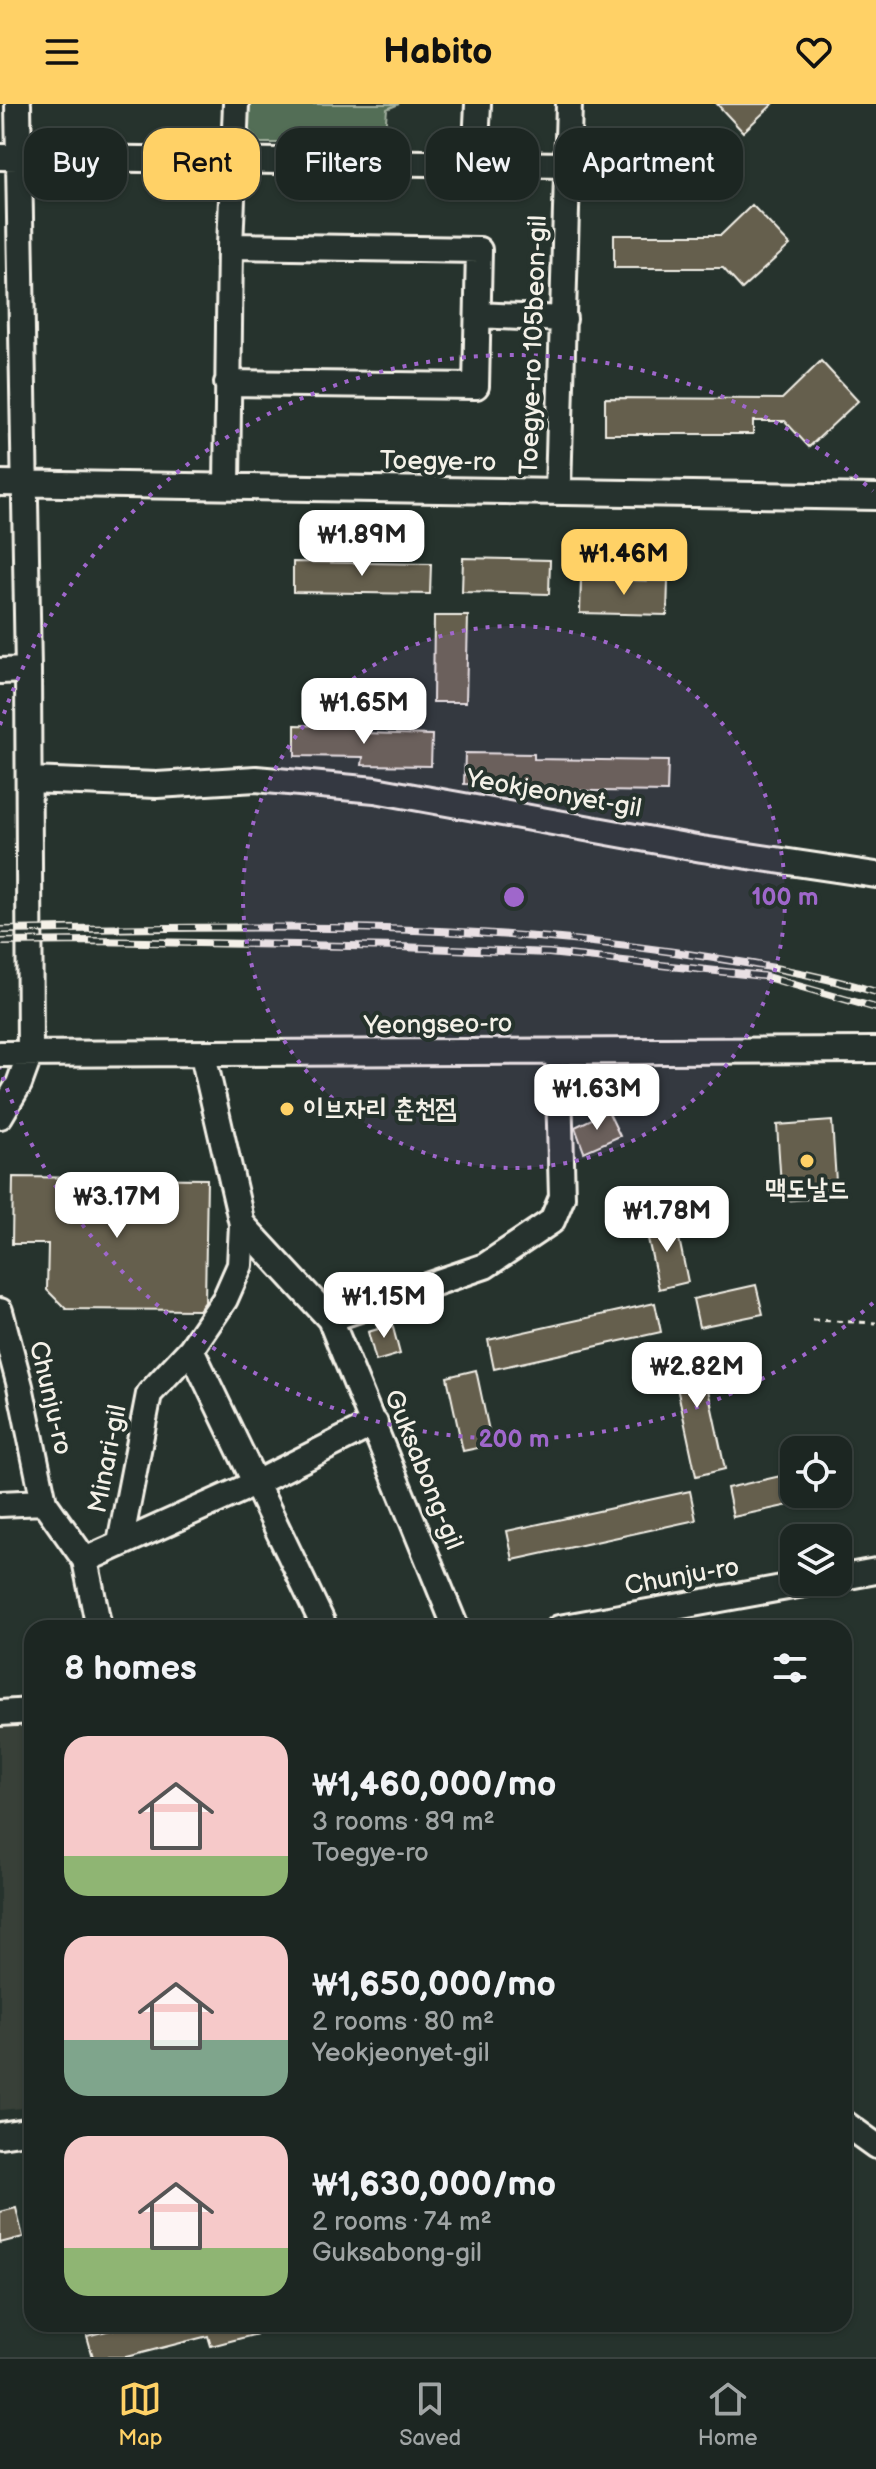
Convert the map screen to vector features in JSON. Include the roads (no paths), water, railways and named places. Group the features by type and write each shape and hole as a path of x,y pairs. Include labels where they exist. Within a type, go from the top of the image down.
{"street":[{"path":"0,1116 19,1084 30,1054 28,670 12,483 9,157 18,104"},
{"path":"236,104 236,128"},
{"path":"477,128 478,104"},
{"name":"Toegye-ro 105beon-gil","path":"568,128 569,104"},
{"path":"9,157 143,159"},
{"path":"260,161 426,163"},
{"path":"227,486 233,200"},
{"name":"Toegye-ro 105beon-gil","path":"558,491 566,200"},
{"path":"227,383 476,386 478,315 479,250 230,246"},
{"path":"478,315 564,319"},
{"name":"Toegye-ro","path":"12,483 876,497"},
{"path":"0,671 28,670"},
{"name":"Yeokjeonyet-gil","path":"29,780 157,785 256,779 375,790 702,849 876,875"},
{"name":"Yeongseo-ro","path":"0,1054 876,1050"},
{"path":"330,1319 485,1266 552,1221 562,1197 558,1052"},
{"name":"Minari-gil","path":"120,1543 149,1394 191,1349 225,1299 240,1265 242,1224 203,1055"},
{"name":"Minari-gil","path":"242,1224 330,1319"},
{"name":"Chunju-ro","path":"0,1311 10,1387 44,1502 85,1560 97,1620"},
{"name":"Guksabong-gil","path":"330,1319 453,1620"},
{"path":"191,1349 321,1620"},
{"path":"85,1560 254,1484 375,1423"},
{"path":"0,1504 44,1502"},
{"path":"852,1575 876,1571"},
{"name":"Chunju-ro","path":"604,1620 780,1588"},
{"path":"1,1710 24,1711"},
{"path":"852,2129 876,2146"},
{"path":"0,2135 24,2131"}],"railway":[{"path":"0,930 338,928 506,935 674,952 801,973 876,992"},
{"path":"0,942 401,947 549,953 763,976 876,1008"}],"place":[{"name":"이브자리 춘천점","path":"287,1109"},
{"name":"맥도날드","path":"807,1161"}]}
